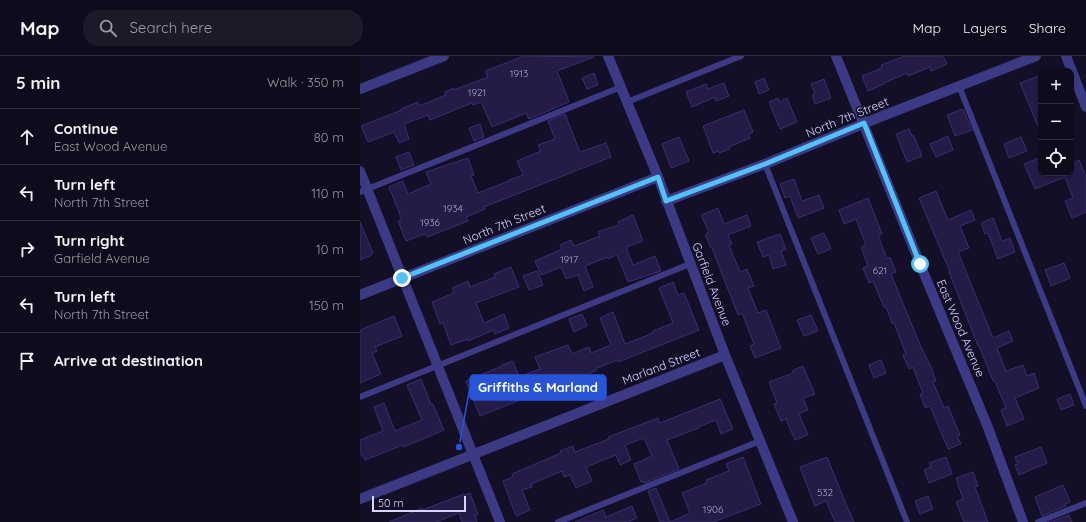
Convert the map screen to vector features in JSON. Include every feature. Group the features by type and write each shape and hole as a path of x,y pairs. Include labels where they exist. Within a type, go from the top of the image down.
{"street":[{"path":"360,89 444,56"},
{"name":"Garfield Avenue","path":"608,56 658,177 725,355 793,522"},
{"name":"East Wood Avenue","path":"836,56 986,425 1023,522"},
{"name":"North 7th Street","path":"666,201 765,164 864,123 1036,56"},
{"path":"1066,56 1086,107"},
{"path":"360,171 364,190 402,278 500,522"},
{"name":"North 7th Street","path":"360,295 658,177"},
{"name":"Marland Street","path":"360,499 725,355"}],"lane":[{"path":"627,102 741,56"},
{"path":"959,86 1086,406"},
{"path":"364,190 621,88"},
{"path":"765,164 907,522"},
{"path":"360,397 690,264"},
{"path":"558,522 760,441"},
{"path":"1038,522 1086,503"}],"building":[{"path":"524,56 594,57 557,71 569,102 529,119 526,113 492,127 481,102 473,105 472,103 430,120 428,115 404,124 409,139 399,143 394,132 368,142 361,126 418,102 419,106 446,95 445,92 454,88 454,90 488,77 485,71"},
{"path":"905,56 943,56 947,64 931,71 930,67 908,76 907,73 868,91 862,76 882,68 881,65"},
{"path":"594,73 598,85 587,89 582,78"},
{"path":"1038,76 1038,126 1020,83"},
{"path":"764,78 769,90 759,94 755,82"},
{"path":"824,79 831,98 815,104 812,95 815,94 811,84"},
{"path":"724,83 729,96 716,101 715,97 692,107 686,92 706,84 708,89"},
{"path":"778,98 780,102 787,98 797,122 780,129 769,102"},
{"path":"963,109 972,130 955,136 947,115"},
{"path":"744,110 753,132 749,134 750,138 729,147 730,149 719,153 719,151 713,153 703,126"},
{"path":"565,114 580,152 606,143 611,157 484,207 485,209 466,217 468,221 427,237 425,234 406,241 398,221 402,220 389,187 403,181 408,194 431,184 426,172 468,158 474,175 471,176 478,193 509,181 523,175 517,161 541,151 538,145 555,139 548,121"},
{"path":"480,124 484,137 474,141 469,128"},
{"path":"909,129 912,136 914,136 922,156 907,162 896,134"},
{"path":"948,136 953,150 936,157 930,144"},
{"path":"679,137 689,161 671,168 662,144"},
{"path":"1021,137 1027,151 1009,158 1004,144"},
{"path":"409,152 414,165 401,170 396,157"},
{"path":"1038,158 1038,176 1074,176 1074,162 1079,160 1086,177 1086,212 1072,218 1065,201 1073,198 1065,177 1035,189 1024,164"},
{"path":"794,179 802,201 819,195 824,208 798,218 790,196 785,198 780,184"},
{"path":"936,191 948,220 971,210 975,220 960,226 969,248 958,252 993,338 1009,331 1013,341 997,348 1006,371 1023,365 1027,376 1034,373 1039,388 1015,398 1024,419 1007,426 1001,410 1006,408 978,346 950,272 919,198"},
{"path":"868,198 882,234 878,235 887,259 890,257 896,272 891,274 921,347 931,367 936,381 933,382 944,408 948,406 960,435 957,436 961,444 948,449 930,406 925,408 920,394 923,393 913,367 909,369 903,355 906,354 894,323 892,323 886,307 884,307 873,281 869,283 863,268 868,266 861,247 866,245 856,219 844,224 839,210"},
{"path":"718,208 724,224 747,215 751,226 728,235 732,244 729,245 740,272 747,269 754,286 748,288 758,313 766,310 781,348 755,358 750,346 754,344 742,313 738,315 712,248 706,237 706,234 709,232 701,215"},
{"path":"633,215 643,241 626,247 633,265 655,256 661,271 628,282 617,255 585,266 593,287 584,291 578,275 566,279 561,267 541,275 535,261 562,249 560,245 571,240 574,246 600,236 598,232 619,225 618,222"},
{"path":"993,218 1002,241 1010,238 1015,252 998,259 988,233 985,234 981,223"},
{"path":"360,222 373,253 371,254 372,255 360,260"},
{"path":"824,233 831,249 818,254 811,238"},
{"path":"780,234 786,249 781,251 786,265 773,269 769,255 763,257 757,242"},
{"path":"1064,263 1070,278 1051,286 1045,270"},
{"path":"511,267 519,287 476,303 484,323 504,314 509,328 495,334 494,330 468,341 468,339 451,345 443,323 440,324 432,302 454,293 452,288 468,281 470,287 495,277 494,274"},
{"path":"537,271 543,285 529,290 523,276"},
{"path":"673,282 678,295 684,293 699,330 618,362 617,360 597,368 597,370 559,387 557,382 539,390 540,392 480,416 466,381 513,361 519,377 540,369 535,357 568,345 572,354 589,347 591,353 611,345 600,318 613,312 625,344 653,333 653,331 673,323 659,288"},
{"path":"582,314 587,326 574,332 569,319"},
{"path":"811,315 818,331 804,336 797,320"},
{"path":"394,316 402,336 375,347 377,351 372,353 381,374 360,383 360,330"},
{"path":"881,360 886,373 874,378 869,365"},
{"path":"803,366 815,394 803,398 808,410 799,414 808,435 795,440 786,419 781,421 774,404 777,403 769,382 793,373 793,370"},
{"path":"421,379 444,430 404,447 403,445 365,460 362,454 360,455 360,440 383,431 374,407 384,403 395,431 422,420 407,385"},
{"path":"1070,394 1074,405 1061,410 1057,399"},
{"path":"720,399 733,429 721,434 716,420 667,440 679,469 644,483 644,481 641,482 634,464 652,456 644,438 625,445 631,460 620,465 616,455 586,467 592,481 576,488 570,475 564,477 562,471 531,484 532,487 522,490 530,510 516,516 503,481 513,477 512,474 561,453 560,451 573,446 575,452 609,439 608,437 658,418 660,423"},
{"path":"1041,447 1047,463 1019,475 1015,465 1018,464 1015,457"},
{"path":"743,457 761,504 713,522 670,522 690,513 682,493 707,483 706,480 729,471 726,464"},
{"path":"827,457 854,522 835,522 826,501 815,506 800,467"},
{"path":"946,457 952,474 929,483 924,470 931,467 929,463"},
{"path":"973,472 978,486 975,487 988,522 964,522 956,502 963,499 956,478"},
{"path":"1063,485 1070,502 1065,504 1066,506 1042,516 1035,497"},
{"path":"656,488 670,522 660,522 648,491"},
{"path":"470,493 478,514 475,516 477,522 462,522 459,513 436,522 389,522 422,508 422,510"},
{"path":"928,496 933,509 920,514 915,501"},
{"path":"632,506 637,518 628,522 575,522 603,510 606,517"},
{"path":"1069,515 1072,522 1050,522"}],"place":[{"name":"Griffiths & Marland","path":"459,447"}],"route":[{"path":"402,278 658,177 666,201 765,164 864,123 920,264"}]}
